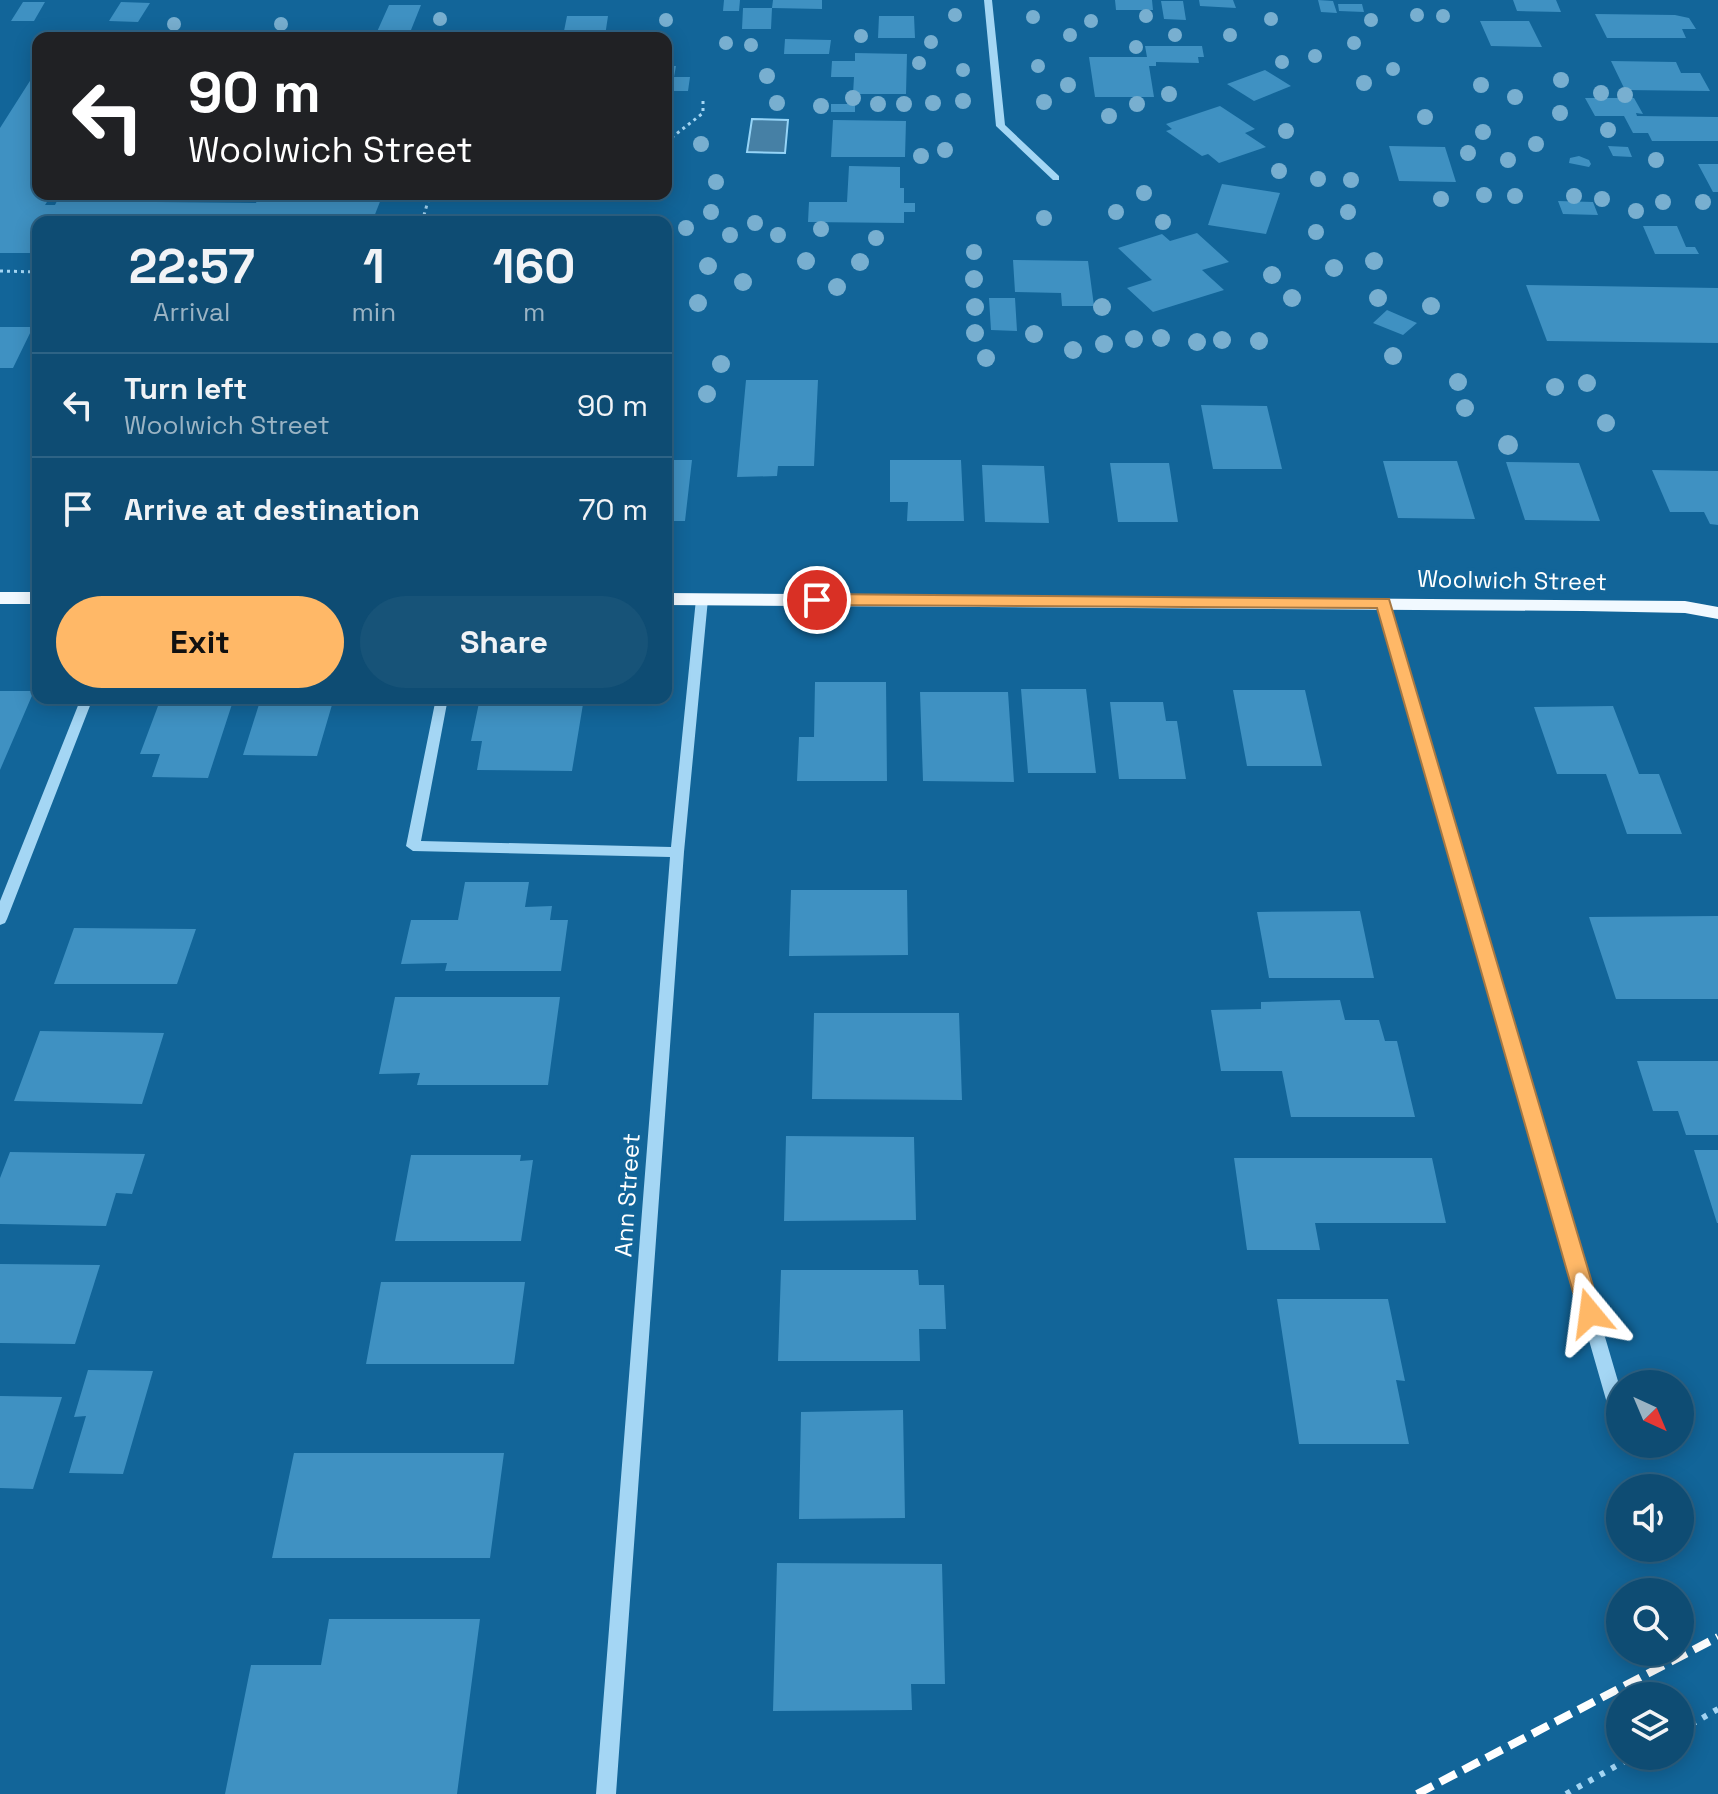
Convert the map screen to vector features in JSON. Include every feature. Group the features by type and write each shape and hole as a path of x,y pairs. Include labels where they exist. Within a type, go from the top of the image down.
{"main road":[{"path":"0,598 32,598"},
{"name":"Woolwich Street","path":"672,599 1383,602 1685,607 1718,613"},
{"name":"Woolwich Street","path":"1685,607 1718,600"}],"street":[{"path":"988,0 1001,126 1056,178"},
{"name":"Ann Street","path":"606,1794 677,852 702,599"},
{"path":"1383,602 1606,1370"},
{"path":"0,919 85,704"},
{"path":"441,704 413,846 677,852"}],"path":[{"path":"672,137 703,113 703,99"},
{"path":"0,271 32,272"},
{"path":"1694,1723 1718,1709"},
{"path":"1566,1794 1609,1770"}],"water":[{"path":"752,119 788,120 785,153 747,152"}],"building":[{"path":"724,0 740,0 739,11 723,11"},
{"path":"773,0 822,0 822,9 772,8"},
{"path":"1115,0 1152,0 1153,10 1116,10"},
{"path":"1199,0 1233,0 1236,8 1200,6"},
{"path":"1318,0 1333,1 1337,13 1321,12"},
{"path":"1513,0 1556,0 1561,12 1517,11"},
{"path":"1161,1 1183,1 1186,20 1164,19"},
{"path":"23,2 45,2 34,21 11,21"},
{"path":"121,2 150,3 138,22 109,21"},
{"path":"1338,4 1362,4 1364,12 1339,11"},
{"path":"389,5 421,5 410,32 377,32"},
{"path":"743,8 772,8 771,29 742,29"},
{"path":"1595,14 1675,15 1689,18 1696,29 1682,29 1686,38 1607,38"},
{"path":"567,16 608,16 606,32 564,32"},
{"path":"879,16 914,16 915,38 878,38"},
{"path":"1480,21 1529,21 1542,47 1491,46"},
{"path":"785,39 831,40 829,54 784,54"},
{"path":"1145,46 1202,46 1204,57 1198,57 1199,63 1156,62 1156,66 1149,66 1154,97 1095,97 1089,57 1147,57"},
{"path":"855,53 907,54 906,94 853,94 854,77 831,77 832,61 855,61"},
{"path":"1611,61 1676,62 1681,73 1700,73 1710,91 1625,90"},
{"path":"672,66 676,66 674,77 690,77 688,91 672,91"},
{"path":"1265,70 1291,86 1254,101 1227,84"},
{"path":"32,78 32,200 48,200 45,205 55,205 57,201 256,203 257,200 381,200 374,216 32,216 32,253 0,253 0,128"},
{"path":"1585,98 1634,98 1643,114 1636,113 1637,116 1718,117 1718,141 1652,141 1648,133 1633,133 1624,116 1595,116"},
{"path":"831,104 855,104 855,112 831,112"},
{"path":"1220,106 1255,129 1245,133 1266,147 1219,163 1208,154 1202,156 1166,131 1172,129 1166,124"},
{"path":"833,120 906,121 905,157 831,157"},
{"path":"1389,146 1445,147 1456,182 1399,181"},
{"path":"1608,146 1628,147 1632,157 1613,156"},
{"path":"1579,156 1589,160 1589,167 1569,163 1570,158"},
{"path":"1698,164 1718,164 1718,192 1713,192"},
{"path":"849,166 900,167 904,203 915,203 915,212 904,212 904,223 808,222 809,202 847,202"},
{"path":"1222,184 1280,193 1266,234 1208,225"},
{"path":"1558,201 1593,202 1598,215 1563,214"},
{"path":"1643,226 1677,226 1686,247 1695,247 1699,254 1655,254"},
{"path":"1197,233 1229,262 1202,270 1224,290 1153,312 1127,288 1152,280 1118,248 1162,234 1170,241"},
{"path":"1013,260 1088,261 1094,306 1062,306 1061,293 1015,292"},
{"path":"1526,285 1718,288 1718,343 1547,341"},
{"path":"989,298 1015,298 1017,331 991,330"},
{"path":"1387,310 1417,323 1403,335 1373,323"},
{"path":"0,327 32,327 13,368 0,368"},
{"path":"746,380 818,380 814,466 778,466 777,476 737,477"},
{"path":"1201,405 1267,406 1282,469 1213,469"},
{"path":"672,460 692,460 685,521 672,521"},
{"path":"890,460 961,460 964,521 907,521 908,502 890,502"},
{"path":"1383,461 1457,461 1475,519 1398,518"},
{"path":"1506,462 1579,463 1600,521 1525,520"},
{"path":"1110,463 1169,463 1178,522 1118,522"},
{"path":"982,465 1044,466 1049,523 985,522"},
{"path":"1652,470 1718,471 1718,525 1710,524 1704,512 1670,512"},
{"path":"815,682 886,682 887,781 797,781 799,737 814,737"},
{"path":"1021,689 1086,689 1096,773 1028,773"},
{"path":"1233,690 1305,690 1322,766 1247,766"},
{"path":"0,691 32,691 32,696 0,770"},
{"path":"920,692 1008,692 1014,782 923,781"},
{"path":"1110,702 1163,702 1166,721 1177,721 1186,779 1119,779"},
{"path":"159,704 232,704 208,778 152,777 160,754 140,754"},
{"path":"259,704 332,704 317,756 243,755"},
{"path":"479,704 583,704 572,771 477,770 482,741 471,741"},
{"path":"1613,706 1639,774 1659,774 1682,834 1627,834 1606,774 1557,774 1534,707"},
{"path":"465,882 529,882 525,907 552,906 550,920 568,920 561,971 445,971 447,963 401,964 411,920 458,920"},
{"path":"791,890 907,890 908,955 789,956"},
{"path":"1360,911 1374,978 1269,978 1257,912"},
{"path":"1718,916 1718,999 1616,999 1589,917"},
{"path":"74,928 196,929 177,984 54,984"},
{"path":"395,997 560,997 548,1085 417,1085 420,1073 379,1074"},
{"path":"1340,1000 1345,1020 1379,1020 1385,1041 1397,1041 1415,1117 1291,1117 1282,1071 1221,1071 1211,1010 1261,1009 1261,1002"},
{"path":"814,1013 959,1013 962,1100 812,1099"},
{"path":"40,1031 164,1033 142,1104 14,1101"},
{"path":"1637,1061 1718,1061 1718,1135 1686,1135 1678,1111 1653,1111"},
{"path":"786,1136 914,1137 916,1220 784,1221"},
{"path":"1694,1150 1718,1150 1718,1223 1717,1223"},
{"path":"10,1152 145,1154 132,1194 116,1193 106,1226 0,1224 0,1178"},
{"path":"411,1155 521,1155 520,1161 533,1160 521,1241 395,1241"},
{"path":"1234,1158 1432,1158 1446,1223 1315,1223 1320,1250 1247,1250"},
{"path":"0,1264 100,1265 75,1344 0,1343"},
{"path":"781,1270 918,1270 919,1285 944,1285 946,1329 919,1329 920,1361 778,1361"},
{"path":"381,1282 525,1282 514,1364 366,1364"},
{"path":"1277,1299 1388,1299 1405,1381 1396,1380 1409,1444 1299,1444"},
{"path":"88,1370 153,1371 123,1474 69,1473 86,1416 74,1417"},
{"path":"0,1396 62,1397 33,1489 0,1488"},
{"path":"903,1410 905,1518 799,1519 801,1412"},
{"path":"294,1453 504,1453 490,1558 272,1558"},
{"path":"777,1563 942,1564 945,1684 911,1684 912,1710 773,1711"},
{"path":"329,1619 480,1619 457,1794 225,1794 251,1665 321,1665"}],"railway":[{"path":"1417,1794 1718,1637"}],"route":[{"path":"817,600 1383,602 1590,1313"}]}
